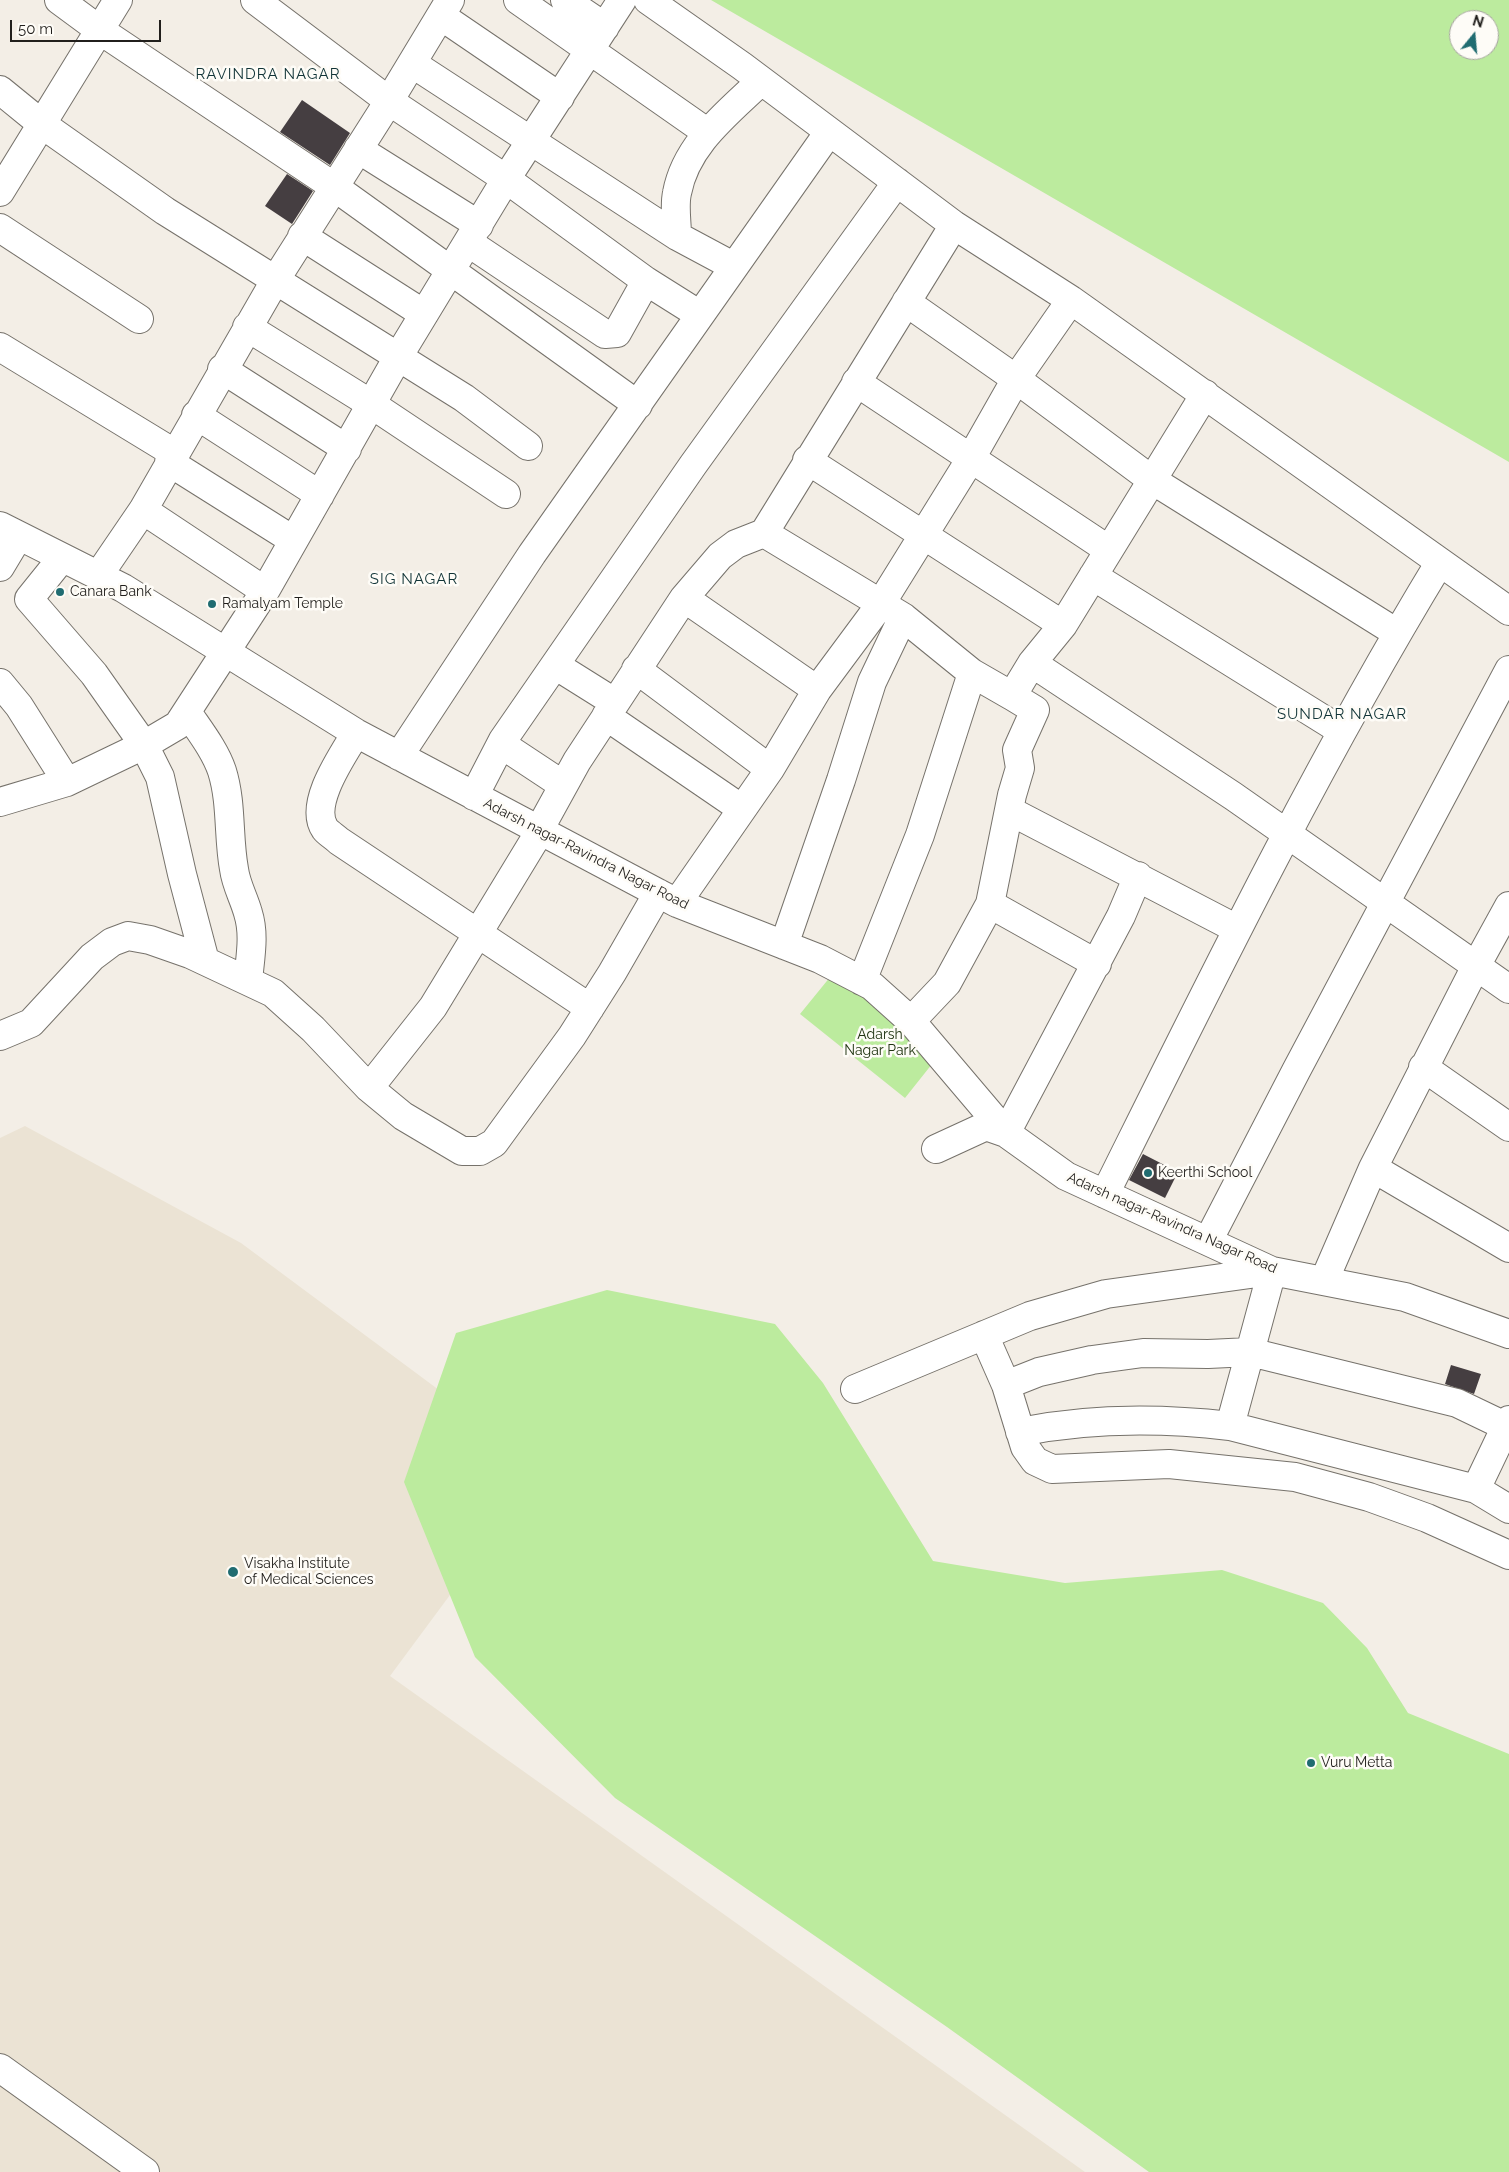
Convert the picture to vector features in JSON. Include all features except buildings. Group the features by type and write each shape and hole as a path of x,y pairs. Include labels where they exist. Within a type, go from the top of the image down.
{"street":[{"path":"59,0 101,31 334,186 638,405"},
{"path":"0,192 101,31 118,0"},
{"path":"255,0 389,101 506,179 646,281 700,315"},
{"path":"518,0 708,133"},
{"path":"565,0 605,27"},
{"path":"0,802 67,782 144,745 178,725 265,591 398,357 452,271 506,179 622,0"},
{"path":"648,0 761,81 954,225 1071,300 1509,611"},
{"path":"98,576 143,510 222,369 276,278 389,101 445,8 560,97"},
{"path":"412,64 677,236 733,266"},
{"path":"677,236 676,194 689,157 708,133 761,81"},
{"path":"0,90 42,124 165,212 276,278 464,398 528,446"},
{"path":"399,756 532,554 638,405 733,266 830,132"},
{"path":"358,149 474,234 605,334 617,333 646,281"},
{"path":"474,796 501,744 692,465 897,182"},
{"path":"369,1088 432,1007 479,934 540,831 563,785 610,709 684,598 720,556 736,544 764,533 807,460 954,225"},
{"path":"0,228 139,319"},
{"path":"302,236 424,314"},
{"path":"0,1036 31,1023 92,957 120,937 128,936 150,940 205,961 273,993 313,1029 369,1088 403,1116 462,1152 480,1151 494,1143 668,898 742,810 770,769 817,690 880,605 970,460 1016,379 1071,300"},
{"path":"906,302 1016,379 1152,480 1397,633"},
{"path":"247,327 372,404 506,494"},
{"path":"0,347 293,540"},
{"path":"222,369 347,449"},
{"path":"856,382 970,460 1109,550"},
{"path":"1012,696 1032,663 1063,625 1205,394"},
{"path":"196,415 320,495"},
{"path":"807,460 925,534 1063,625"},
{"path":"143,510 265,591"},
{"path":"0,567 9,532"},
{"name":"Adarsh nagar-Ravindra Nagar Road","path":"9,532 123,588 356,733 540,831 668,898 820,959 872,986 911,1021 1006,1133 1066,1176 1272,1271 1405,1297 1509,1334"},
{"path":"764,533 880,605 903,617 972,673 1035,710 1017,750 1020,768 990,904 947,983 911,1021"},
{"path":"62,558 29,599 94,674 144,745 160,777 182,874 205,961"},
{"path":"1105,1194 1237,929 1342,731 1397,633 1440,562"},
{"path":"1093,576 1342,731"},
{"path":"684,598 817,690"},
{"path":"784,945 841,780 872,682 903,617"},
{"path":"1032,663 1288,834 1509,989"},
{"path":"556,665 610,709 742,810"},
{"path":"636,669 770,769"},
{"path":"1208,1241 1509,670"},
{"path":"862,981 920,835 972,673"},
{"path":"0,683 19,706 67,782"},
{"path":"187,712 213,752 222,770 227,790 234,869 252,930 248,981"},
{"path":"356,733 329,780 323,798 320,814 325,829 340,841 590,1008"},
{"path":"501,744 563,785"},
{"path":"1010,811 1237,929"},
{"path":"936,1149 986,1126 1006,1133 1121,916 1138,876"},
{"path":"990,904 1096,964"},
{"path":"1324,1281 1373,1168 1423,1067 1509,906"},
{"path":"1423,1067 1509,1126"},
{"path":"1373,1168 1509,1248"},
{"path":"855,1389 1030,1316 1106,1294 1272,1271 1230,1426"},
{"path":"984,1335 1006,1385 1025,1447 1035,1461 1052,1469 1169,1464 1295,1477 1369,1497 1427,1518 1509,1555"},
{"path":"1006,1385 1039,1372 1092,1360 1143,1353 1208,1354 1250,1352 1457,1403 1508,1425 1476,1490"},
{"path":"1020,1432 1119,1420 1197,1422 1230,1426 1476,1490 1509,1509"},
{"path":"0,2068 144,2172"}],"shaded area":[{"name":"Visakha Institute of Medical Sciences","path":"25,1126 241,1243 544,1468 390,1676 1085,2172 0,2172 0,1138"}],"green space":[{"path":"711,0 1509,0 1509,462"},
{"name":"Adarsh Nagar Park","path":"835,971 940,1054 905,1098 800,1014"},
{"path":"607,1290 775,1324 823,1383 933,1561 1065,1583 1222,1570 1323,1603 1367,1648 1408,1713 1509,1754 1509,2172 1149,2172 947,2027 615,1798 475,1657 404,1482 456,1333"}],"place":[{"name":"Canara Bank","path":"60,592"},
{"name":"Ramalyam Temple","path":"212,604"},
{"name":"Keerthi School","path":"1148,1173"},
{"name":"Visakha Institute of Medical Sciences","path":"233,1572"},
{"name":"Vuru Metta","path":"1311,1763"}],"district":[{"name":"RAVINDRA NAGAR","path":"268,74"},
{"name":"SIG NAGAR","path":"414,579"},
{"name":"SUNDAR NAGAR","path":"1342,714"}]}
